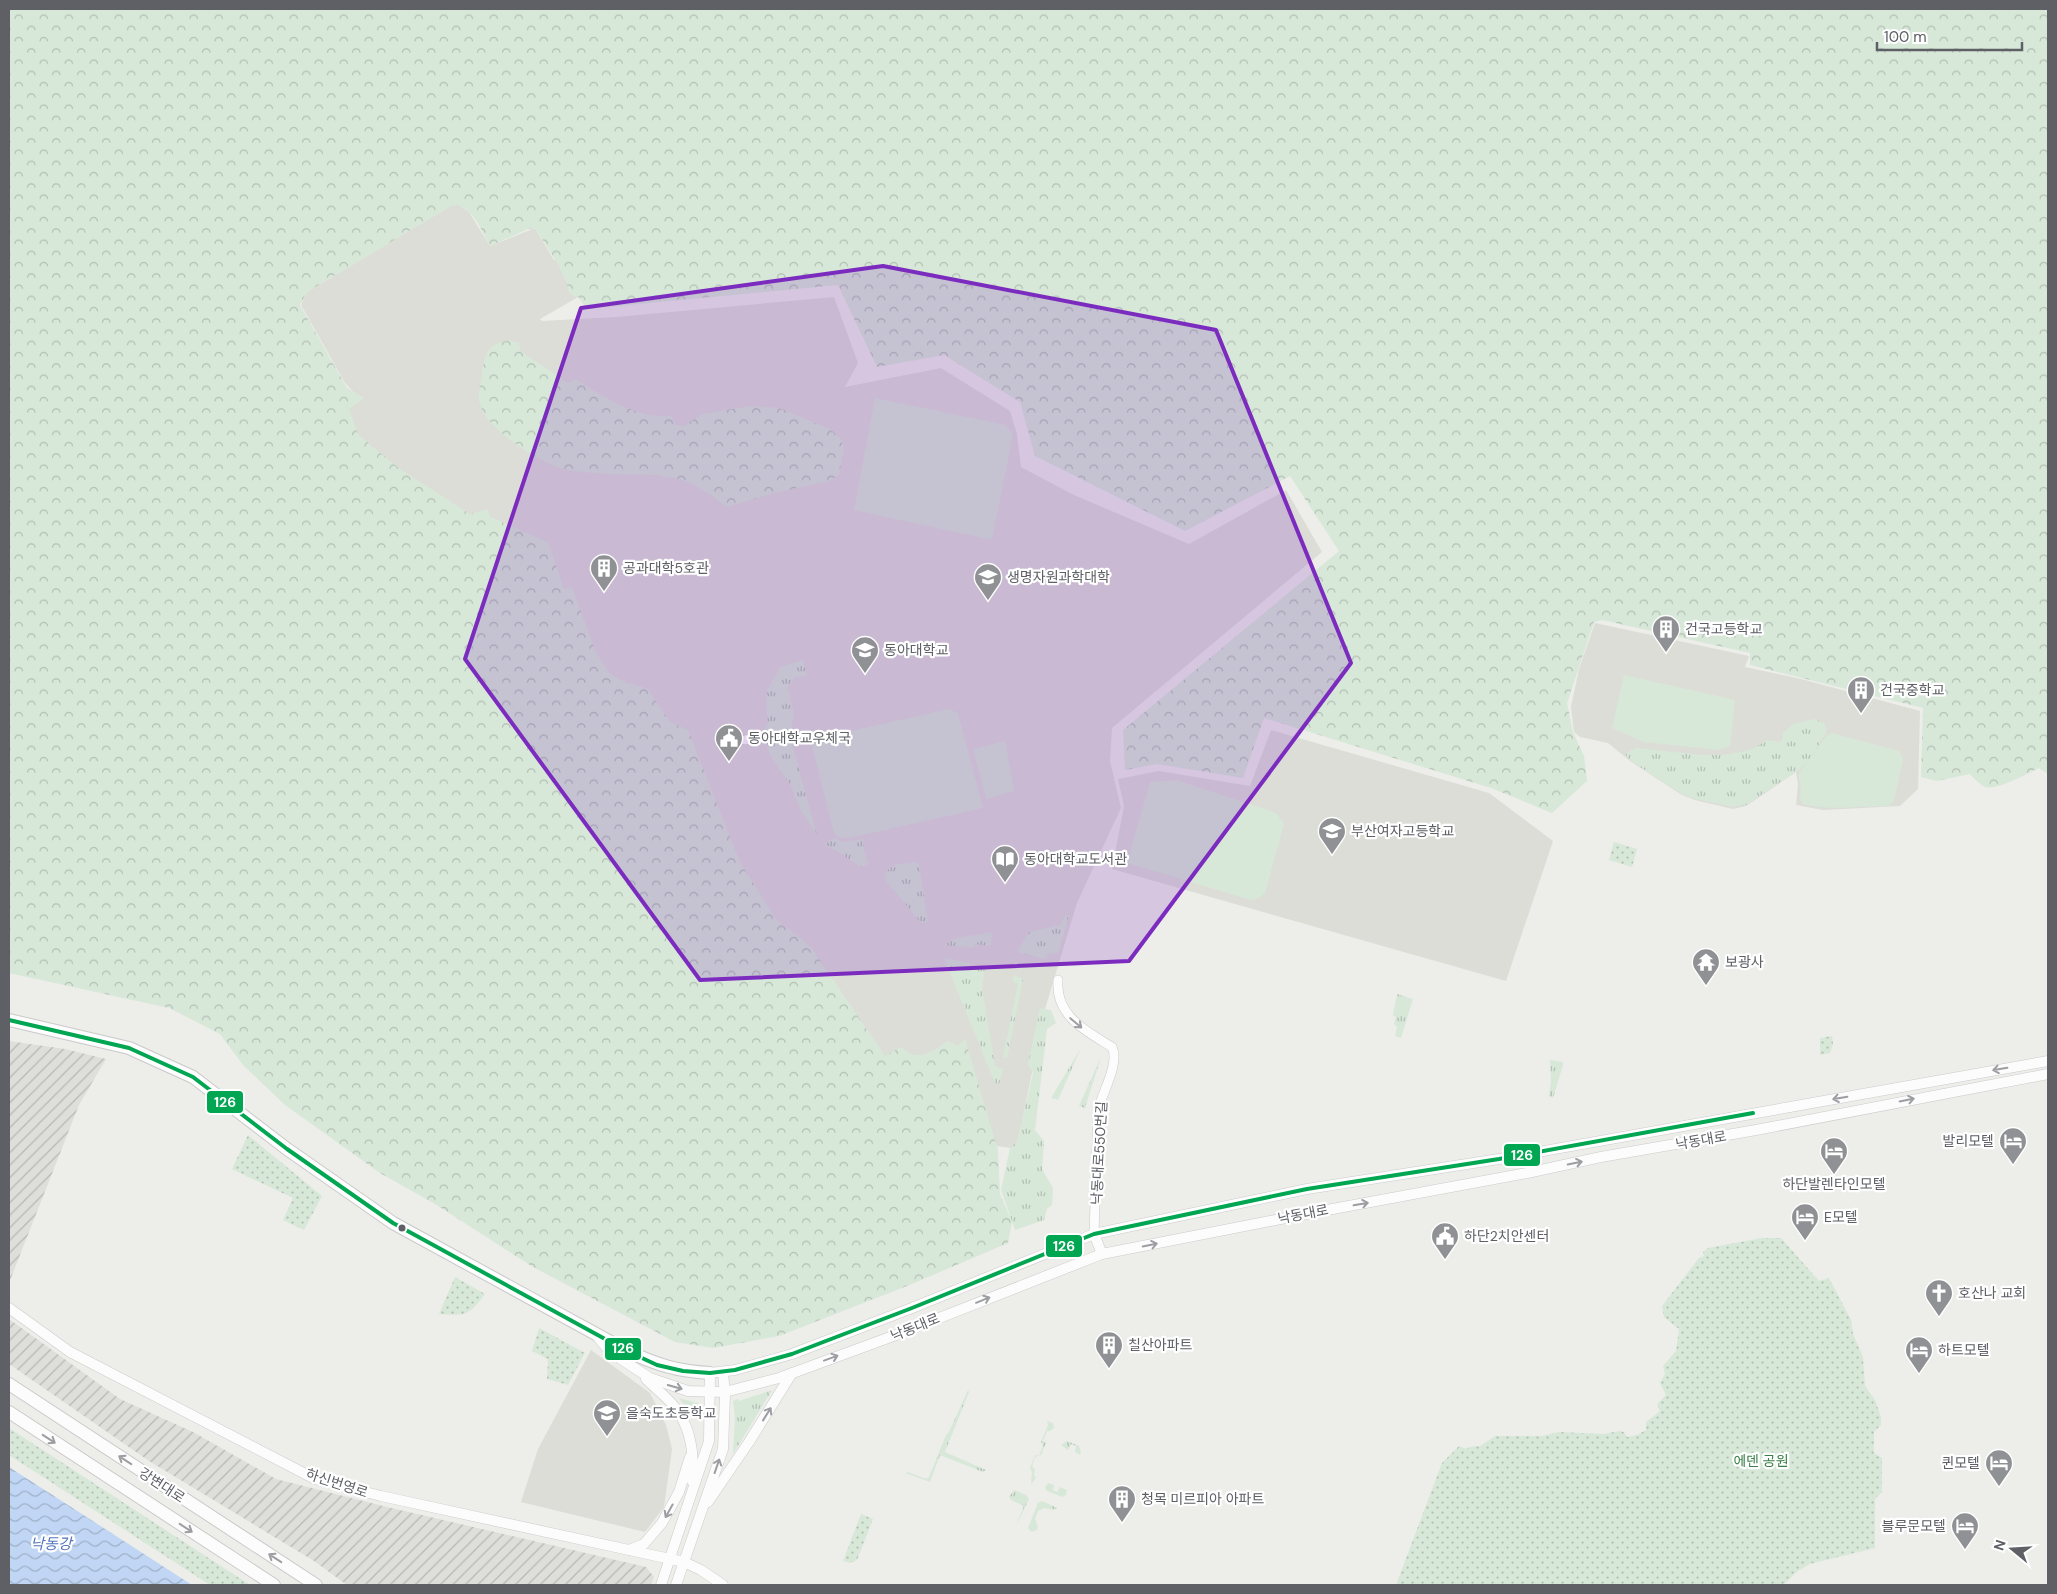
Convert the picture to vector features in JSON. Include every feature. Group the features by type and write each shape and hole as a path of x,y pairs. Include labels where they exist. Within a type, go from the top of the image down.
{"main road":[{"name":"낙동대로","path":"9,1020 128,1048 193,1076 287,1149 393,1223 627,1351 657,1365 683,1371 710,1373"},
{"name":"강변대로","path":"9,1384 316,1585"},
{"name":"강변대로","path":"9,1412 274,1585"}],"street":[{"path":"745,740 757,736"},
{"name":"낙동대로550번길","path":"1058,980 1062,1001 1070,1019 1112,1047 1114,1052 1112,1071 1100,1099 1098,1111 1094,1234"},
{"name":"낙동대로","path":"710,1373 723,1372 792,1354 912,1308 1094,1234 1308,1189 1525,1154 2048,1061"},
{"name":"낙동대로","path":"593,1331 610,1352 638,1372 670,1386 688,1391 725,1392 792,1373 1102,1254 1527,1173 1601,1157 1756,1130 2048,1074"},
{"path":"1525,1154 1527,1173"},
{"path":"1094,1234 1102,1254"},
{"name":"하신번영로","path":"9,1308 70,1352 315,1479 381,1496 684,1562"},
{"path":"638,1372 676,1409 684,1420 692,1449 693,1469 689,1504"},
{"path":"676,1585 722,1449 725,1427 723,1372"},
{"path":"661,1585 709,1441 710,1373"},
{"path":"701,1513 749,1442 792,1373"},
{"path":"629,1550 644,1544 662,1523 679,1492 692,1449"},
{"path":"684,1562 701,1570 723,1585"}],"highlighted area":[{"path":"883,266 1216,330 1351,663 1129,961 700,980 465,659 581,308"}],"shaded area":[{"path":"452,205 461,206 469,212 490,246 535,228 554,260 561,259 578,297 540,319 542,321 616,317 834,297 858,363 845,387 941,368 1010,411 1017,434 1021,467 1074,495 1189,544 1286,490 1322,552 1112,728 1110,761 1121,808 1077,903 1045,1009 1018,1141 1011,1148 941,1139 466,515 396,469 355,435 346,409 360,399 345,383 301,305 307,292"},
{"path":"1595,623 1749,656 1745,667 1801,679 1920,711 1918,789 1900,806 1823,810 1796,805 1798,785 1796,772 1746,806 1733,809 1682,795 1630,761 1608,743 1580,737 1574,732 1571,707 1579,669"},
{"name":"부산여자고등학교","path":"1271,730 1489,793 1553,841 1506,981 1112,869 1124,806 1118,779 1159,771 1250,786"},
{"path":"9,1041 65,1049 106,1059 79,1105 9,1283"},
{"path":"9,1319 120,1399 193,1432 276,1479 387,1507 646,1567 654,1577 651,1585 347,1585 314,1561 149,1461 9,1364"},
{"name":"을숙도초등학교","path":"591,1350 650,1393 666,1425 672,1449 664,1507 645,1532 521,1502 538,1449"}],"green space":[{"path":"9,9 2048,9 2048,774 2039,768 2004,784 1990,788 1983,786 1970,774 1937,781 1921,777 1923,708 1750,665 1750,653 1602,620 1594,622 1567,703 1573,732 1584,756 1587,781 1552,813 1491,788 1264,718 1243,778 1157,764 1125,770 1123,730 1339,551 1290,476 1185,531 1035,456 1020,402 944,355 877,367 838,285 587,309 578,297 568,291 558,264 535,228 528,229 490,246 480,226 471,214 460,206 453,205 307,292 300,305 347,388 364,398 349,409 358,434 400,469 470,514 488,509 490,517 548,542 564,589 572,587 595,650 608,672 620,680 648,689 670,722 688,730 740,862 776,919 811,947 885,1056 901,1047 914,1054 925,1054 948,1041 958,1046 965,1039 998,1150 1000,1194 1012,1222 1008,1243 907,1286 779,1336 713,1348 675,1342 533,1267 435,1204 380,1173 285,1105 243,1065 220,1034 169,1008 9,973"},
{"path":"509,340 519,343 520,351 568,383 575,379 634,411 659,416 671,416 676,425 684,426 702,414 751,406 779,408 830,429 841,439 844,448 839,475 830,481 774,493 727,507 710,494 678,479 581,472 547,463 523,449 499,431 490,421 479,400 483,367 488,351 496,344"},
{"path":"875,398 1006,425 1013,435 992,540 854,510"},
{"path":"803,660 807,675 794,678 788,688 794,714 790,736 817,835 801,811 791,786 771,757 765,742 764,728 768,723 766,697 769,686 780,667"},
{"path":"1624,675 1735,700 1730,746 1719,750 1644,742 1612,728"},
{"path":"949,709 958,713 983,808 849,838 839,838 834,833 812,746 820,738"},
{"path":"1815,719 1824,723 1827,729 1809,760 1799,770 1746,805 1733,807 1682,794 1631,761 1625,754 1636,748 1701,755 1722,755 1751,750 1767,740 1780,742 1783,739 1783,733 1793,724"},
{"path":"1832,733 1899,751 1903,759 1894,801 1888,806 1845,808 1802,804 1798,775 1826,736"},
{"path":"1005,741 1014,791 986,799 973,749"},
{"path":"1177,780 1276,813 1284,824 1265,893 1259,898 1251,900 1127,863 1150,782"},
{"path":"835,838 844,842 863,839 867,865 861,867 824,843"},
{"path":"1614,842 1637,849 1632,867 1609,860"},
{"path":"916,862 919,864 928,922 921,923 886,881 884,873 895,865"},
{"path":"1069,915 1058,954 1048,953 1046,959 1017,952 1029,932 1060,925 1065,916"},
{"path":"993,932 990,946 975,944 974,948 944,945 957,938"},
{"path":"944,958 970,963 970,966 985,968 982,988 995,1066 1003,1069 999,1084 995,1083"},
{"path":"1014,975 1023,979 1007,1058 1003,1057 1018,984 1012,981"},
{"path":"1397,994 1413,999 1401,1038 1395,1036 1397,1027 1394,1024 1396,1017 1393,1015"},
{"path":"1040,1008 1051,1010 1056,1023 1047,1029 1035,1130 1044,1141 1042,1169 1053,1188 1052,1205 1047,1209 1044,1220 1015,1230 1001,1190 1010,1148 1017,1142 1033,1073 1028,1064"},
{"path":"1832,1036 1833,1044 1830,1053 1820,1055 1820,1038"},
{"path":"1081,1048 1058,1100 1051,1098"},
{"path":"1101,1057 1085,1108 1079,1106"},
{"path":"1550,1060 1563,1062 1553,1098 1549,1096 1551,1081"},
{"path":"248,1135 322,1196 304,1230 283,1220 293,1198 232,1169"},
{"name":"에덴 공원","path":"1762,1238 1781,1238 1819,1281 1829,1278 1851,1320 1853,1334 1863,1357 1865,1386 1875,1400 1881,1417 1881,1425 1874,1432 1874,1453 1882,1458 1882,1492 1875,1499 1875,1548 1810,1564 1798,1571 1783,1585 1396,1585 1442,1463 1459,1446 1466,1449 1480,1446 1495,1436 1542,1436 1559,1432 1604,1434 1619,1431 1624,1432 1627,1437 1637,1435 1646,1430 1646,1422 1660,1411 1657,1404 1666,1395 1660,1383 1665,1374 1663,1366 1676,1351 1679,1329 1664,1317 1662,1306 1699,1258 1704,1256 1703,1252 1708,1248"},
{"path":"455,1277 485,1294 475,1307 466,1313 455,1315 439,1314"},
{"path":"539,1328 585,1353 568,1385 547,1379 548,1359 532,1351"},
{"path":"772,1390 733,1454 735,1418 733,1401 738,1399 739,1401"},
{"path":"968,1390 969,1392 945,1452 986,1470 983,1472 940,1455 930,1482 906,1473 908,1472 926,1479 929,1477 946,1435"},
{"path":"679,1398 700,1404 701,1410 691,1415"},
{"path":"1047,1421 1053,1423 1054,1428 1047,1431 1043,1441 1046,1443 1039,1456 1043,1445 1041,1442 1048,1425"},
{"path":"9,1428 250,1585 210,1585 9,1455"},
{"path":"1067,1441 1079,1446 1080,1455 1075,1452 1076,1446 1071,1444 1068,1450 1061,1445"},
{"path":"1035,1455 1038,1456 1035,1457 1032,1466 1035,1470 1036,1478 1031,1484 1032,1472 1030,1468"},
{"path":"1048,1483 1054,1485 1053,1490 1057,1492 1060,1487 1067,1490 1066,1495 1062,1497 1047,1491 1045,1488"},
{"path":"1014,1490 1026,1495 1029,1499 1015,1528 1024,1506 1011,1500 1009,1497"},
{"path":"1042,1501 1057,1508 1054,1510 1044,1508 1038,1511 1035,1519 1038,1527 1037,1530 1032,1532 1028,1528 1038,1503"},
{"path":"861,1514 873,1519 857,1560 850,1563 843,1561"}],"water":[{"name":"낙동강","path":"9,1467 192,1585 9,1585"}],"transit line":[{"name":"126","path":"9,1020 129,1048 193,1077 287,1149 393,1223 627,1351 657,1365 683,1371 710,1373 735,1370 792,1354 912,1308 1094,1234 1307,1189 1499,1159 1753,1113"}],"place":[{"name":"공과대학5호관","path":"604,592"},
{"name":"생명자원과학대학","path":"988,601"},
{"name":"건국고등학교","path":"1666,653"},
{"name":"동아대학교","path":"865,674"},
{"name":"건국중학교","path":"1861,714"},
{"name":"동아대학교우체국","path":"729,762"},
{"name":"부산여자고등학교","path":"1332,855"},
{"name":"동아대학교도서관","path":"1005,883"},
{"name":"보광사","path":"1706,986"},
{"name":"발리모텔","path":"2013,1165"},
{"name":"하단발렌타인모텔","path":"1834,1175"},
{"name":"E모텔","path":"1805,1241"},
{"name":"하단2치안센터","path":"1445,1260"},
{"name":"호산나 교회","path":"1939,1317"},
{"name":"칠산아파트","path":"1109,1369"},
{"name":"하트모텔","path":"1919,1374"},
{"name":"을숙도초등학교","path":"607,1437"},
{"name":"퀸모텔","path":"1999,1487"},
{"name":"청목 미르피아 아파트","path":"1122,1523"},
{"name":"블루문모텔","path":"1965,1550"}]}
